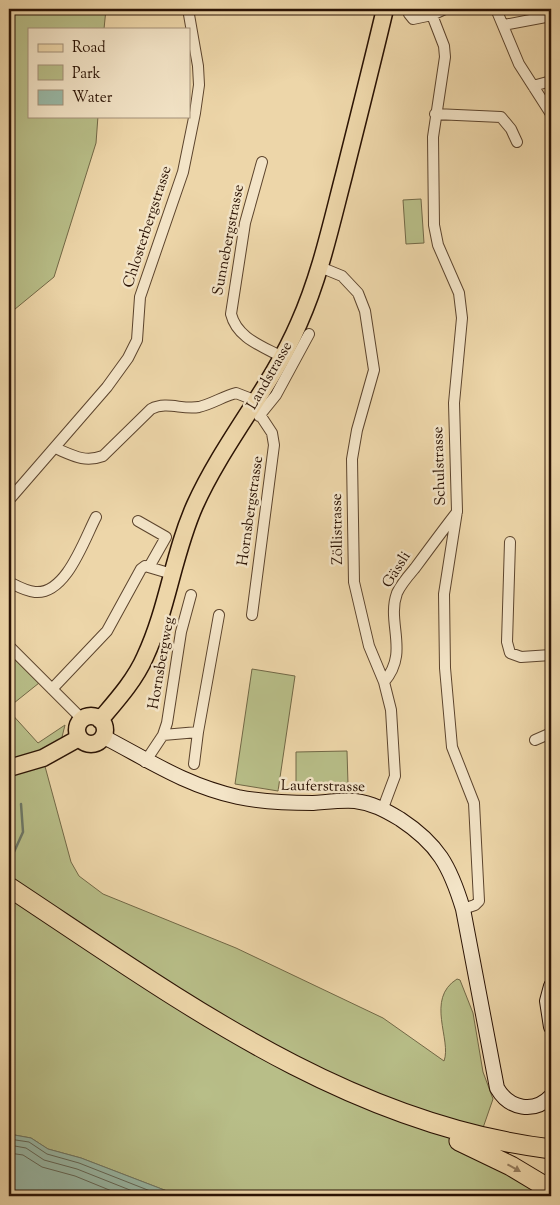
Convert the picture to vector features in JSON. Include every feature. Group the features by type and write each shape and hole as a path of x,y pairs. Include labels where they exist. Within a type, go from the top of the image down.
{"highway":[{"path":"9,877 19,890 154,982 259,1047 335,1086 497,1158 551,1190"},
{"path":"19,890 237,1023 321,1068 388,1098 437,1115 498,1131 551,1139"},
{"path":"399,1113 466,1134 551,1150"}],"main road":[{"name":"Landstrasse","path":"100,720 126,689 145,658 157,628 182,537 198,498 227,446 256,411 308,304 320,267 386,9"},
{"path":"92,716 100,720 105,730 104,737 98,743 84,743 79,738 77,727 82,719 92,716"},
{"path":"9,768 38,760 79,738"}],"street":[{"name":"Chlosterbergstrasse","path":"9,500 107,387 128,358 137,340 140,297 183,172 195,113 199,85 198,66 188,9"},
{"path":"408,9 413,19 432,15 445,9"},
{"path":"496,9 504,25 513,52 551,114"},
{"name":"Schulstrasse","path":"432,15 444,46 445,57 433,137 434,225 438,245 459,293 462,318 454,403 457,511 444,594 445,668 452,747 474,803 479,901 476,905 462,909"},
{"path":"504,25 551,16"},
{"path":"533,86 551,81"},
{"path":"435,114 501,117 511,129 517,142"},
{"name":"Sunnebergstrasse","path":"262,162 245,224 231,314 235,327 241,334 282,357"},
{"name":"Zöllistrasse","path":"320,267 342,276 358,293 365,311 374,370 355,437 352,459 354,582 369,646 384,682 390,710 395,772 393,785 383,808"},
{"path":"256,411 276,395 309,334"},
{"name":"Hornsbergstrasse","path":"55,448 83,460 92,460 103,456 152,409 158,406 166,404 188,408 201,406 236,392 248,398 272,433 274,456 252,615"},
{"name":"Gässli","path":"384,682 392,672 396,660 395,609 398,592 457,511"},
{"path":"9,582 36,592 56,586 67,573 96,517"},
{"path":"138,521 166,537 149,567"},
{"path":"510,542 507,642 510,654 521,657 551,654"},
{"path":"52,689 107,631 137,574 144,566 172,574"},
{"name":"Hornsbergweg","path":"145,762 162,735 171,706 181,632 191,595"},
{"path":"194,764 219,615"},
{"path":"9,646 82,719"},
{"path":"162,735 198,732"},
{"path":"535,740 551,733"},
{"name":"Lauferstrasse","path":"104,737 145,762 183,779 237,797 286,803 353,801 383,808 422,834 438,851 451,873 462,909 497,1088 510,1103 522,1107 535,1107 551,1096"},
{"path":"551,986 547,998 551,1028"}],"green space":[{"path":"9,9 106,9 104,28 28,28 28,118 98,118 96,143 54,277 9,314"},
{"path":"421,199 424,243 406,244 403,200"},
{"path":"9,653 39,683 9,707"},
{"path":"252,669 295,676 278,791 235,784"},
{"path":"9,711 38,743 65,725 62,737 43,759 71,862 79,876 103,894 236,948 383,1018 444,1061 446,1052 441,1008 443,997 448,987 457,979 460,980 473,1013 483,1072 493,1099 476,1148 551,1196 180,1196 81,1158 48,1149 31,1138 9,1134"},
{"path":"347,751 348,784 296,784 296,752"}],"water":[{"path":"9,1134 31,1138 48,1149 81,1158 180,1196 9,1196"}],"waterway":[{"path":"9,863 23,832 21,804"}]}
